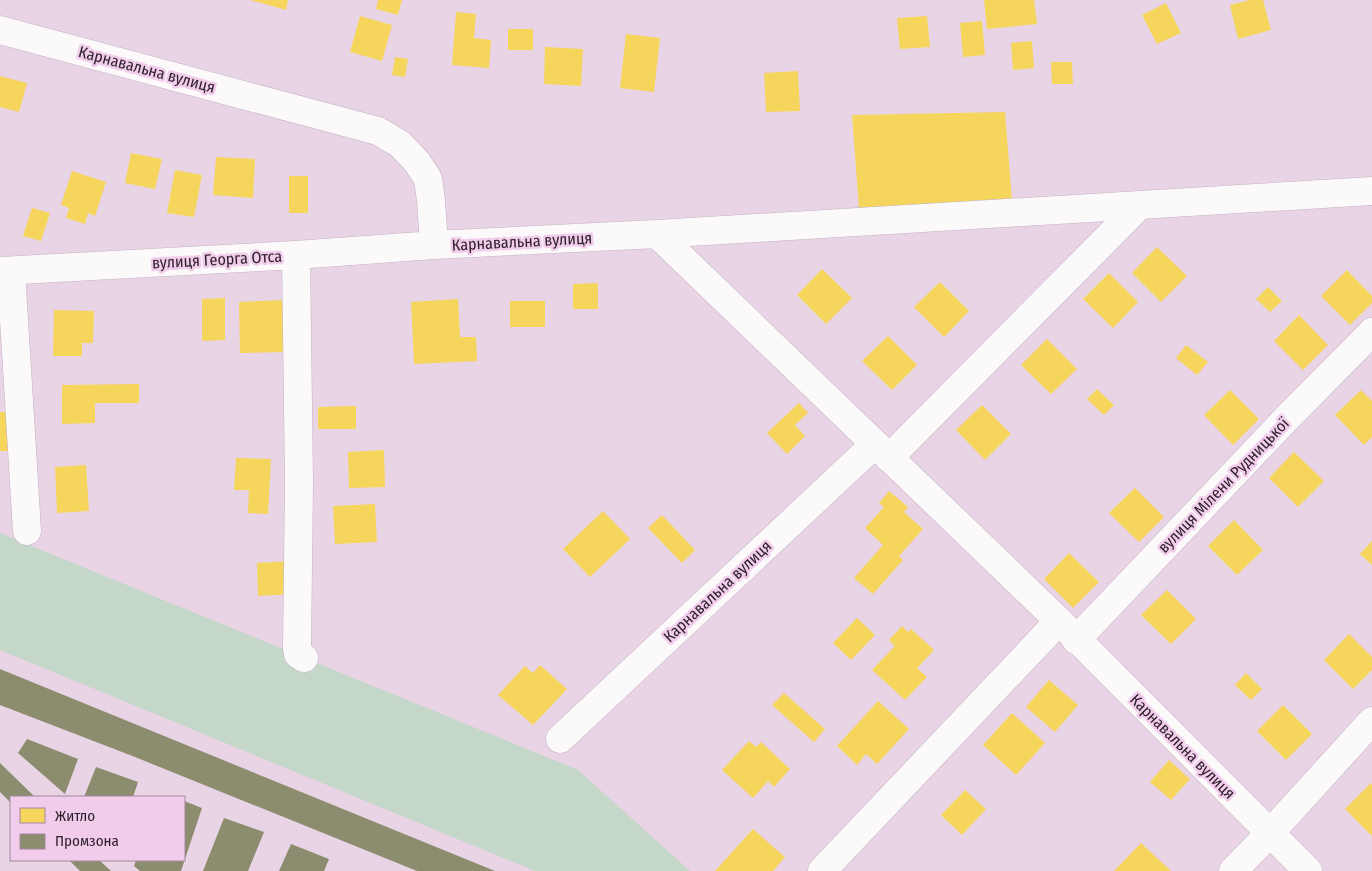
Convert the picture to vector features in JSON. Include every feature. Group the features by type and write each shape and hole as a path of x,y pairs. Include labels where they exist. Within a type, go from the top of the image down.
{"street":[{"name":"Карнавальна вулиця","path":"0,30 378,131 400,144 418,162 428,179 434,245 657,234 1067,631 1308,871"},
{"path":"657,234 1372,191"},
{"path":"882,451 1140,205"},
{"name":"вулиця Георга Отса","path":"6,271 296,255 434,245"},
{"path":"296,255 299,483 297,648 298,654 304,658"},
{"path":"6,271 27,531"},
{"name":"вулиця Мілени Рудницької","path":"1067,631 1286,419 1372,332"},
{"name":"Карнавальна вулиця","path":"560,739 882,451"},
{"path":"822,871 1067,631"},
{"path":"1233,871 1372,721"}],"green space":[{"path":"0,533 578,770 690,871 535,871 0,650"}],"building: Житло":[{"path":"250,0 288,0 286,10"},
{"path":"378,0 402,0 398,15 376,9"},
{"path":"984,0 1034,0 1037,24 987,29"},
{"path":"1250,0 1263,0 1271,30 1238,39 1230,5"},
{"path":"1166,3 1181,33 1157,44 1142,15"},
{"path":"456,12 476,14 474,38 491,40 489,68 452,65"},
{"path":"360,16 392,25 382,61 350,52"},
{"path":"927,16 930,47 900,49 897,18"},
{"path":"982,21 985,55 963,57 960,23"},
{"path":"508,29 533,29 533,50 508,50"},
{"path":"626,34 660,38 654,92 620,88"},
{"path":"1032,41 1034,68 1013,70 1011,43"},
{"path":"545,47 583,49 581,86 544,84"},
{"path":"395,57 408,59 405,77 392,75"},
{"path":"1051,62 1072,62 1073,84 1052,84"},
{"path":"798,71 800,111 766,112 764,73"},
{"path":"0,76 27,83 19,112 0,107"},
{"path":"1005,112 1012,201 859,208 852,115"},
{"path":"131,153 162,159 155,189 125,183"},
{"path":"216,157 255,159 253,198 213,195"},
{"path":"175,170 202,175 194,217 167,213"},
{"path":"72,171 106,182 95,216 88,213 85,224 66,218 69,208 61,205"},
{"path":"289,176 308,176 308,213 289,213"},
{"path":"32,208 50,213 41,241 23,236"},
{"path":"1157,247 1187,276 1161,302 1132,273"},
{"path":"822,269 852,298 826,324 797,295"},
{"path":"1347,270 1372,296 1372,303 1350,325 1321,296"},
{"path":"1109,273 1138,302 1113,328 1083,299"},
{"path":"940,282 969,311 944,337 914,307"},
{"path":"598,283 598,309 573,309 573,284"},
{"path":"1268,287 1282,301 1270,312 1256,299"},
{"path":"225,298 225,340 202,341 202,299"},
{"path":"458,299 460,337 476,337 477,361 414,364 411,302"},
{"path":"286,300 287,352 240,353 239,302"},
{"path":"510,301 545,301 545,327 510,327"},
{"path":"54,310 94,311 93,343 82,343 82,356 53,356"},
{"path":"1299,315 1328,345 1303,370 1274,341"},
{"path":"888,336 917,365 892,390 862,361"},
{"path":"1047,339 1077,369 1051,394 1021,365"},
{"path":"1186,345 1208,362 1197,375 1176,358"},
{"path":"139,384 139,403 95,403 95,423 62,424 62,385"},
{"path":"1097,389 1114,405 1104,415 1087,399"},
{"path":"1230,390 1259,419 1233,445 1204,415"},
{"path":"1361,390 1372,401 1372,437 1364,445 1335,415"},
{"path":"799,403 808,413 795,425 805,436 787,454 767,433"},
{"path":"982,405 1011,434 985,460 956,430"},
{"path":"356,406 356,429 318,429 318,407"},
{"path":"0,412 8,412 9,451 0,451"},
{"path":"384,450 385,487 349,488 348,452"},
{"path":"1294,452 1324,481 1298,507 1269,478"},
{"path":"236,458 271,459 268,514 248,513 249,490 234,490"},
{"path":"86,465 89,511 57,513 55,467"},
{"path":"1135,488 1164,517 1139,542 1109,513"},
{"path":"889,491 908,507 904,512 923,529 899,556 903,560 873,594 854,578 883,545 865,528 884,507 879,503"},
{"path":"375,504 377,542 335,544 333,506"},
{"path":"603,511 630,539 590,577 563,549"},
{"path":"662,515 695,550 682,563 648,528"},
{"path":"1234,520 1263,550 1237,575 1208,546"},
{"path":"1372,541 1372,565 1360,554"},
{"path":"1069,553 1099,582 1073,608 1044,579"},
{"path":"293,561 294,594 258,596 257,563"},
{"path":"1167,590 1196,619 1171,644 1141,615"},
{"path":"857,618 875,635 851,660 833,643"},
{"path":"902,626 908,632 911,629 934,650 917,668 927,677 905,700 872,670 895,646 889,640"},
{"path":"1349,634 1372,657 1372,670 1353,689 1324,660"},
{"path":"540,665 567,689 533,725 498,695 525,666 533,673"},
{"path":"1246,673 1262,689 1251,700 1235,685"},
{"path":"1049,680 1078,705 1055,732 1026,707"},
{"path":"784,693 825,729 814,742 772,705"},
{"path":"878,701 909,729 877,764 866,754 857,765 837,746"},
{"path":"1283,705 1312,734 1286,760 1257,731"},
{"path":"1012,713 1045,743 1016,775 983,745"},
{"path":"749,741 756,747 761,742 790,769 774,787 768,781 753,798 722,770"},
{"path":"1169,760 1190,779 1171,800 1150,782"},
{"path":"1371,783 1372,785 1372,836 1345,809"},
{"path":"965,790 986,809 962,835 941,815"},
{"path":"753,829 785,857 773,871 715,871"},
{"path":"1141,843 1171,871 1114,871"}],"building: Промзона":[{"path":"0,669 495,871 417,871 135,757 0,705"},
{"path":"27,739 78,759 65,794 18,753"},
{"path":"0,763 34,796 10,796 10,802 0,792"},
{"path":"96,767 138,782 133,796 84,796"},
{"path":"185,801 202,808 185,859"},
{"path":"224,818 264,832 248,871 203,871"},
{"path":"291,844 329,859 324,871 279,871"},
{"path":"70,861 100,861 111,871 80,871"},
{"path":"136,861 184,861 181,871 140,871 134,866"}]}
